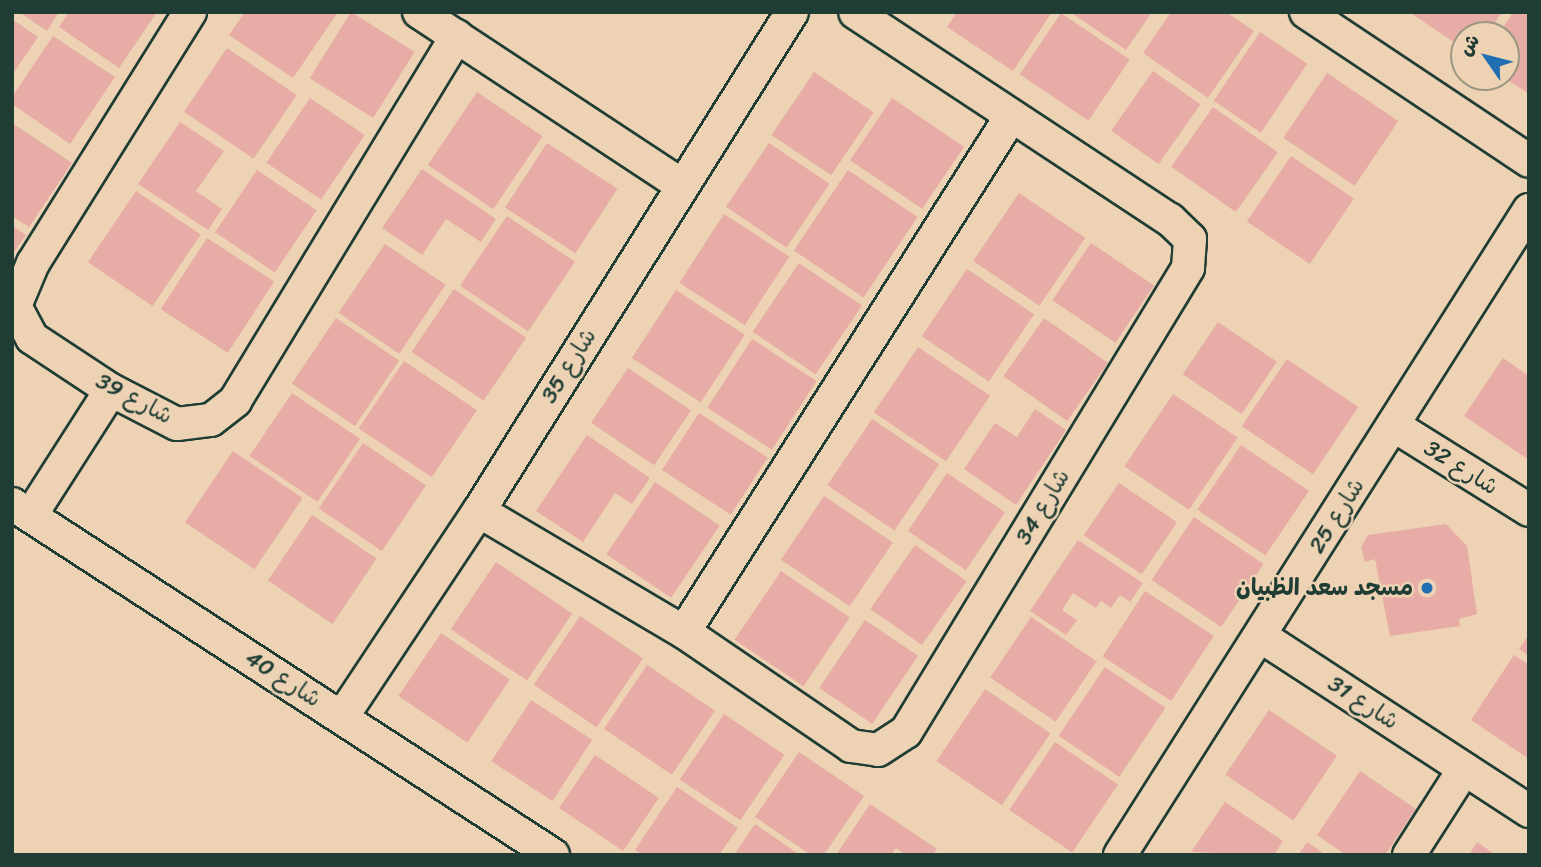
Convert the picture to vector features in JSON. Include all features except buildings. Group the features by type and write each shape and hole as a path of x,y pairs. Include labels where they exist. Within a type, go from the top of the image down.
{"street":[{"name":"شارع 39","path":"190,12 33,263 15,306 32,338 111,390 177,424 211,419 234,401 457,36"},
{"path":"419,12 681,185"},
{"name":"شارع 35","path":"342,717 479,511 681,185 792,12"},
{"name":"شارع 34","path":"479,511 684,632 851,746 878,750 906,732 1188,268 1190,239 1170,220 1010,118 855,12"},
{"path":"1306,12 1349,24 1529,161"},
{"path":"684,632 1010,118"},
{"name":"شارع 25","path":"1120,855 1262,637 1529,210"},
{"path":"22,510 111,390"},
{"name":"شارع 32","path":"1393,425 1529,510"},
{"name":"شارع 40","path":"22,510 553,855"},
{"name":"شارع 31","path":"1262,637 1529,811"},
{"path":"1409,855 1464,769"}],"place":[{"name":"مسجد سعد الظبيان","path":"1427,588"}]}
